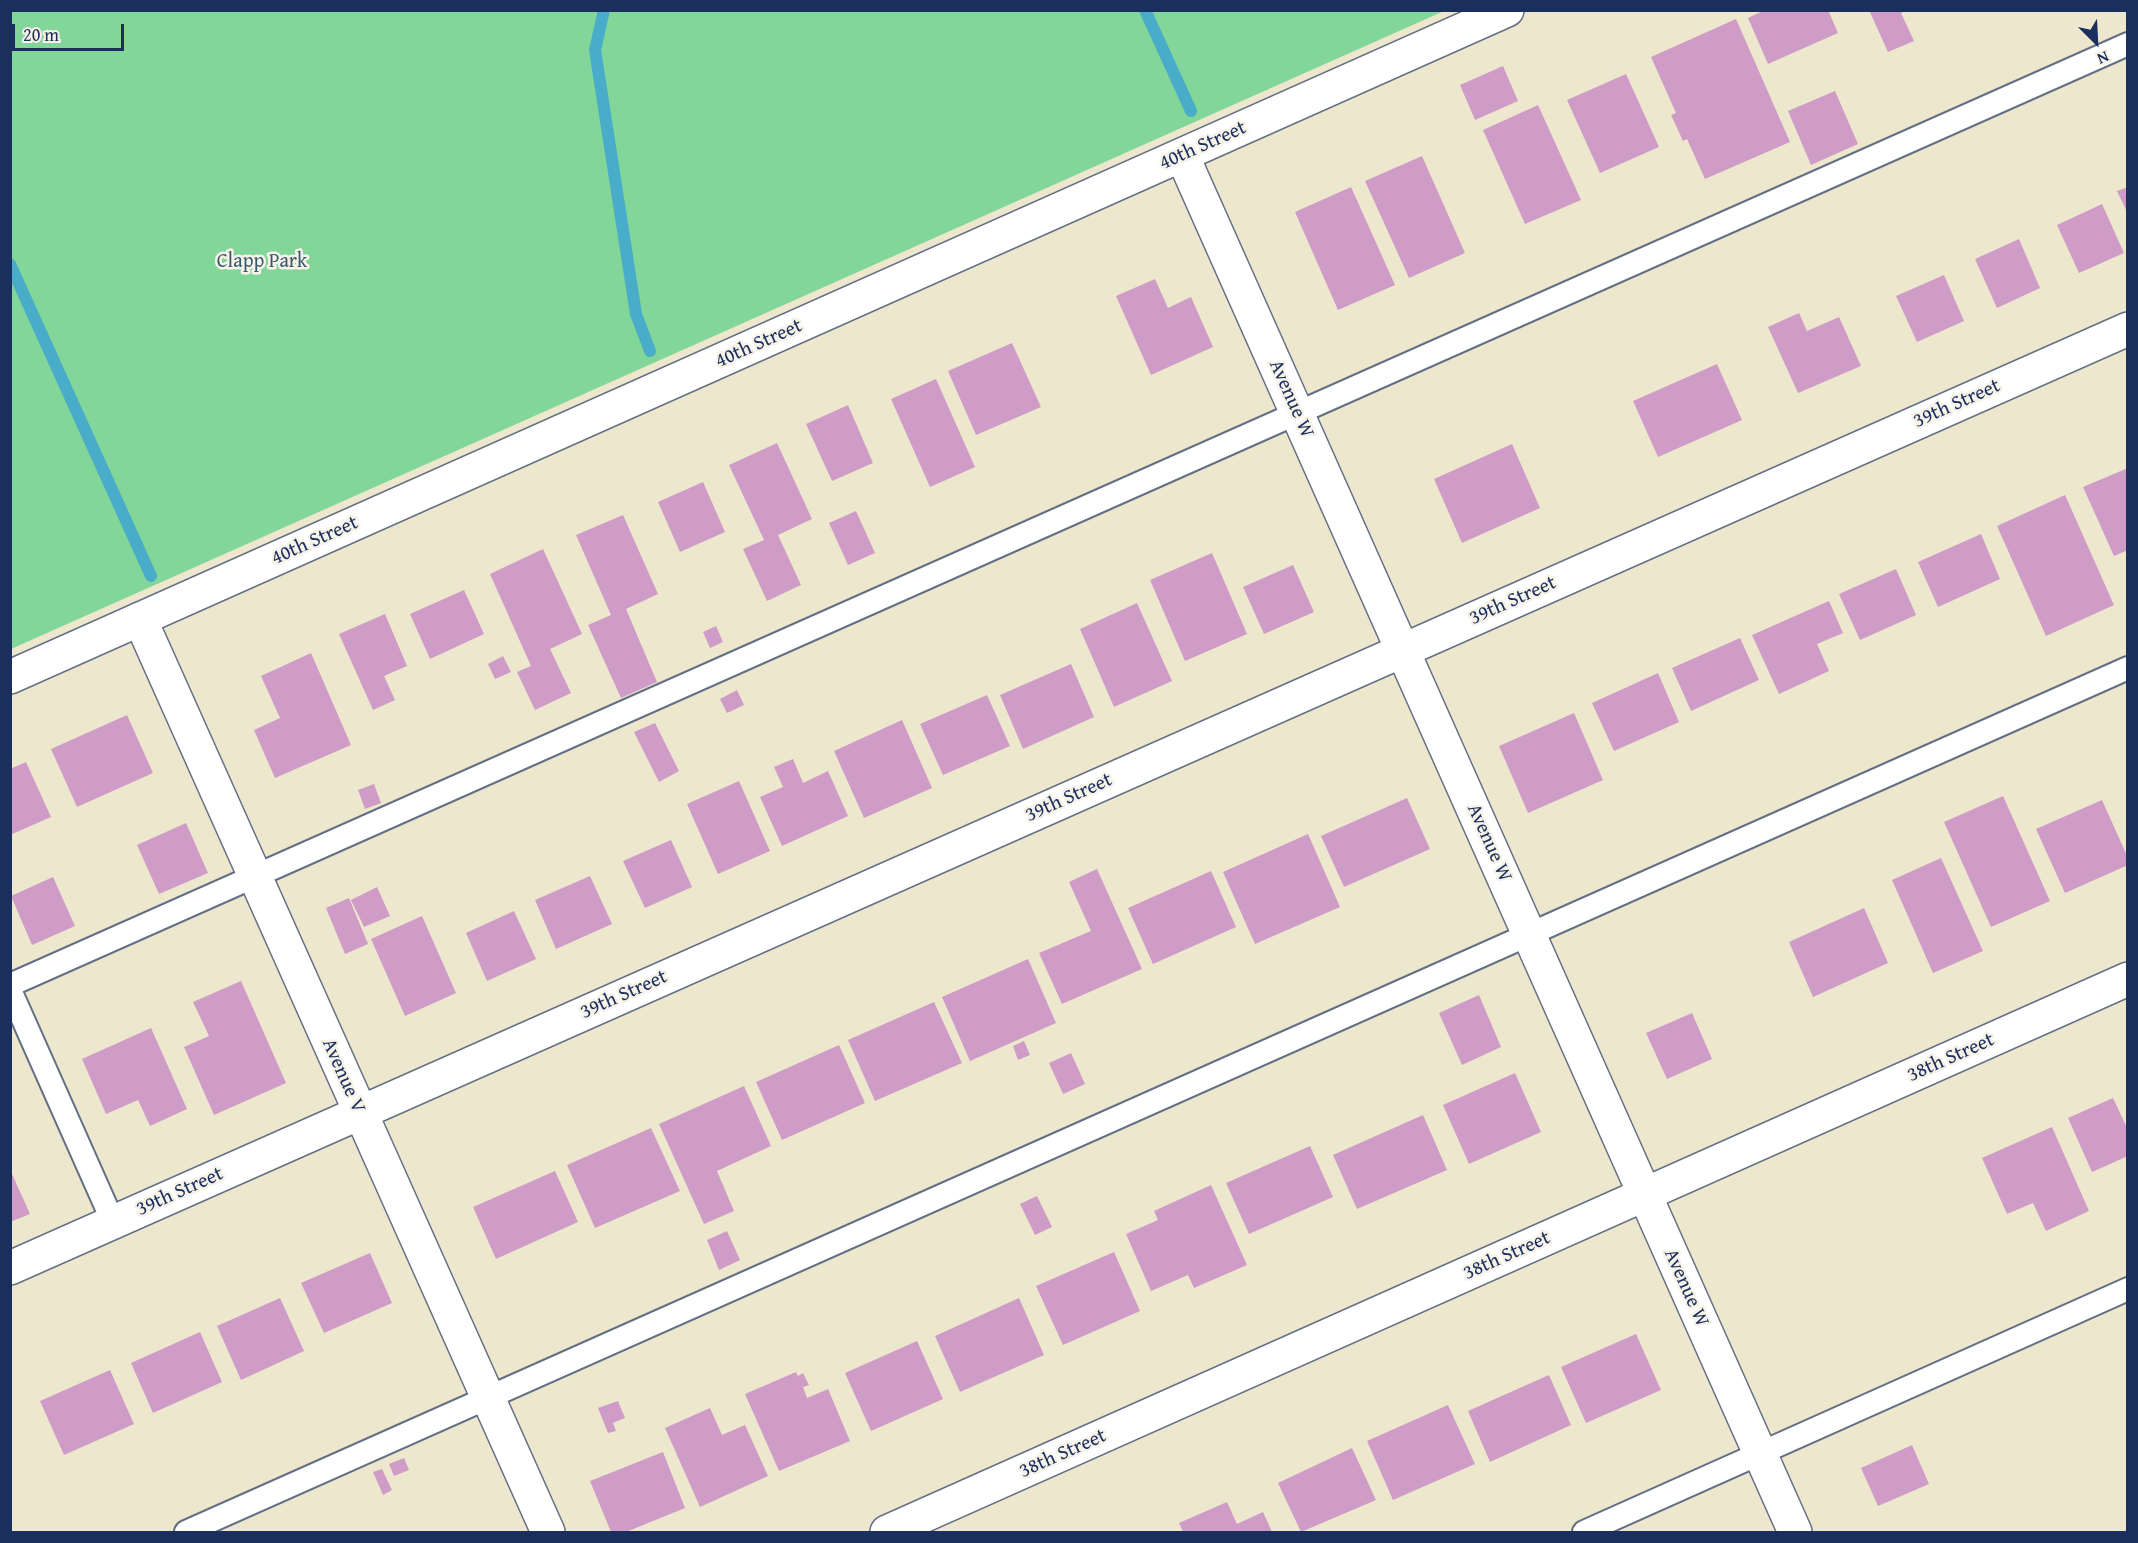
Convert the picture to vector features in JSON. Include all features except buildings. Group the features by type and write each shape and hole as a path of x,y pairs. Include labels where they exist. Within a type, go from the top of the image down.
{"street":[{"name":"40th Street","path":"10,677 1507,10"},
{"name":"Avenue W","path":"1182,155 1794,1533"},
{"name":"39th Street","path":"10,1268 2127,329"},
{"name":"Avenue V","path":"140,619 548,1533"},
{"name":"38th Street","path":"887,1533 2127,979"}],"lane":[{"path":"113,1222 10,988 254,875 1298,414 2127,44"},
{"path":"186,1533 2127,668"},
{"path":"1584,1533 2127,1289"}],"green space":[{"name":"Clapp Park","path":"11,10 1444,10 1444,11 11,649"}],"waterway":[{"path":"604,10 595,50 636,314 650,351"},
{"path":"1145,10 1191,111"},
{"path":"10,264 151,576"}]}
